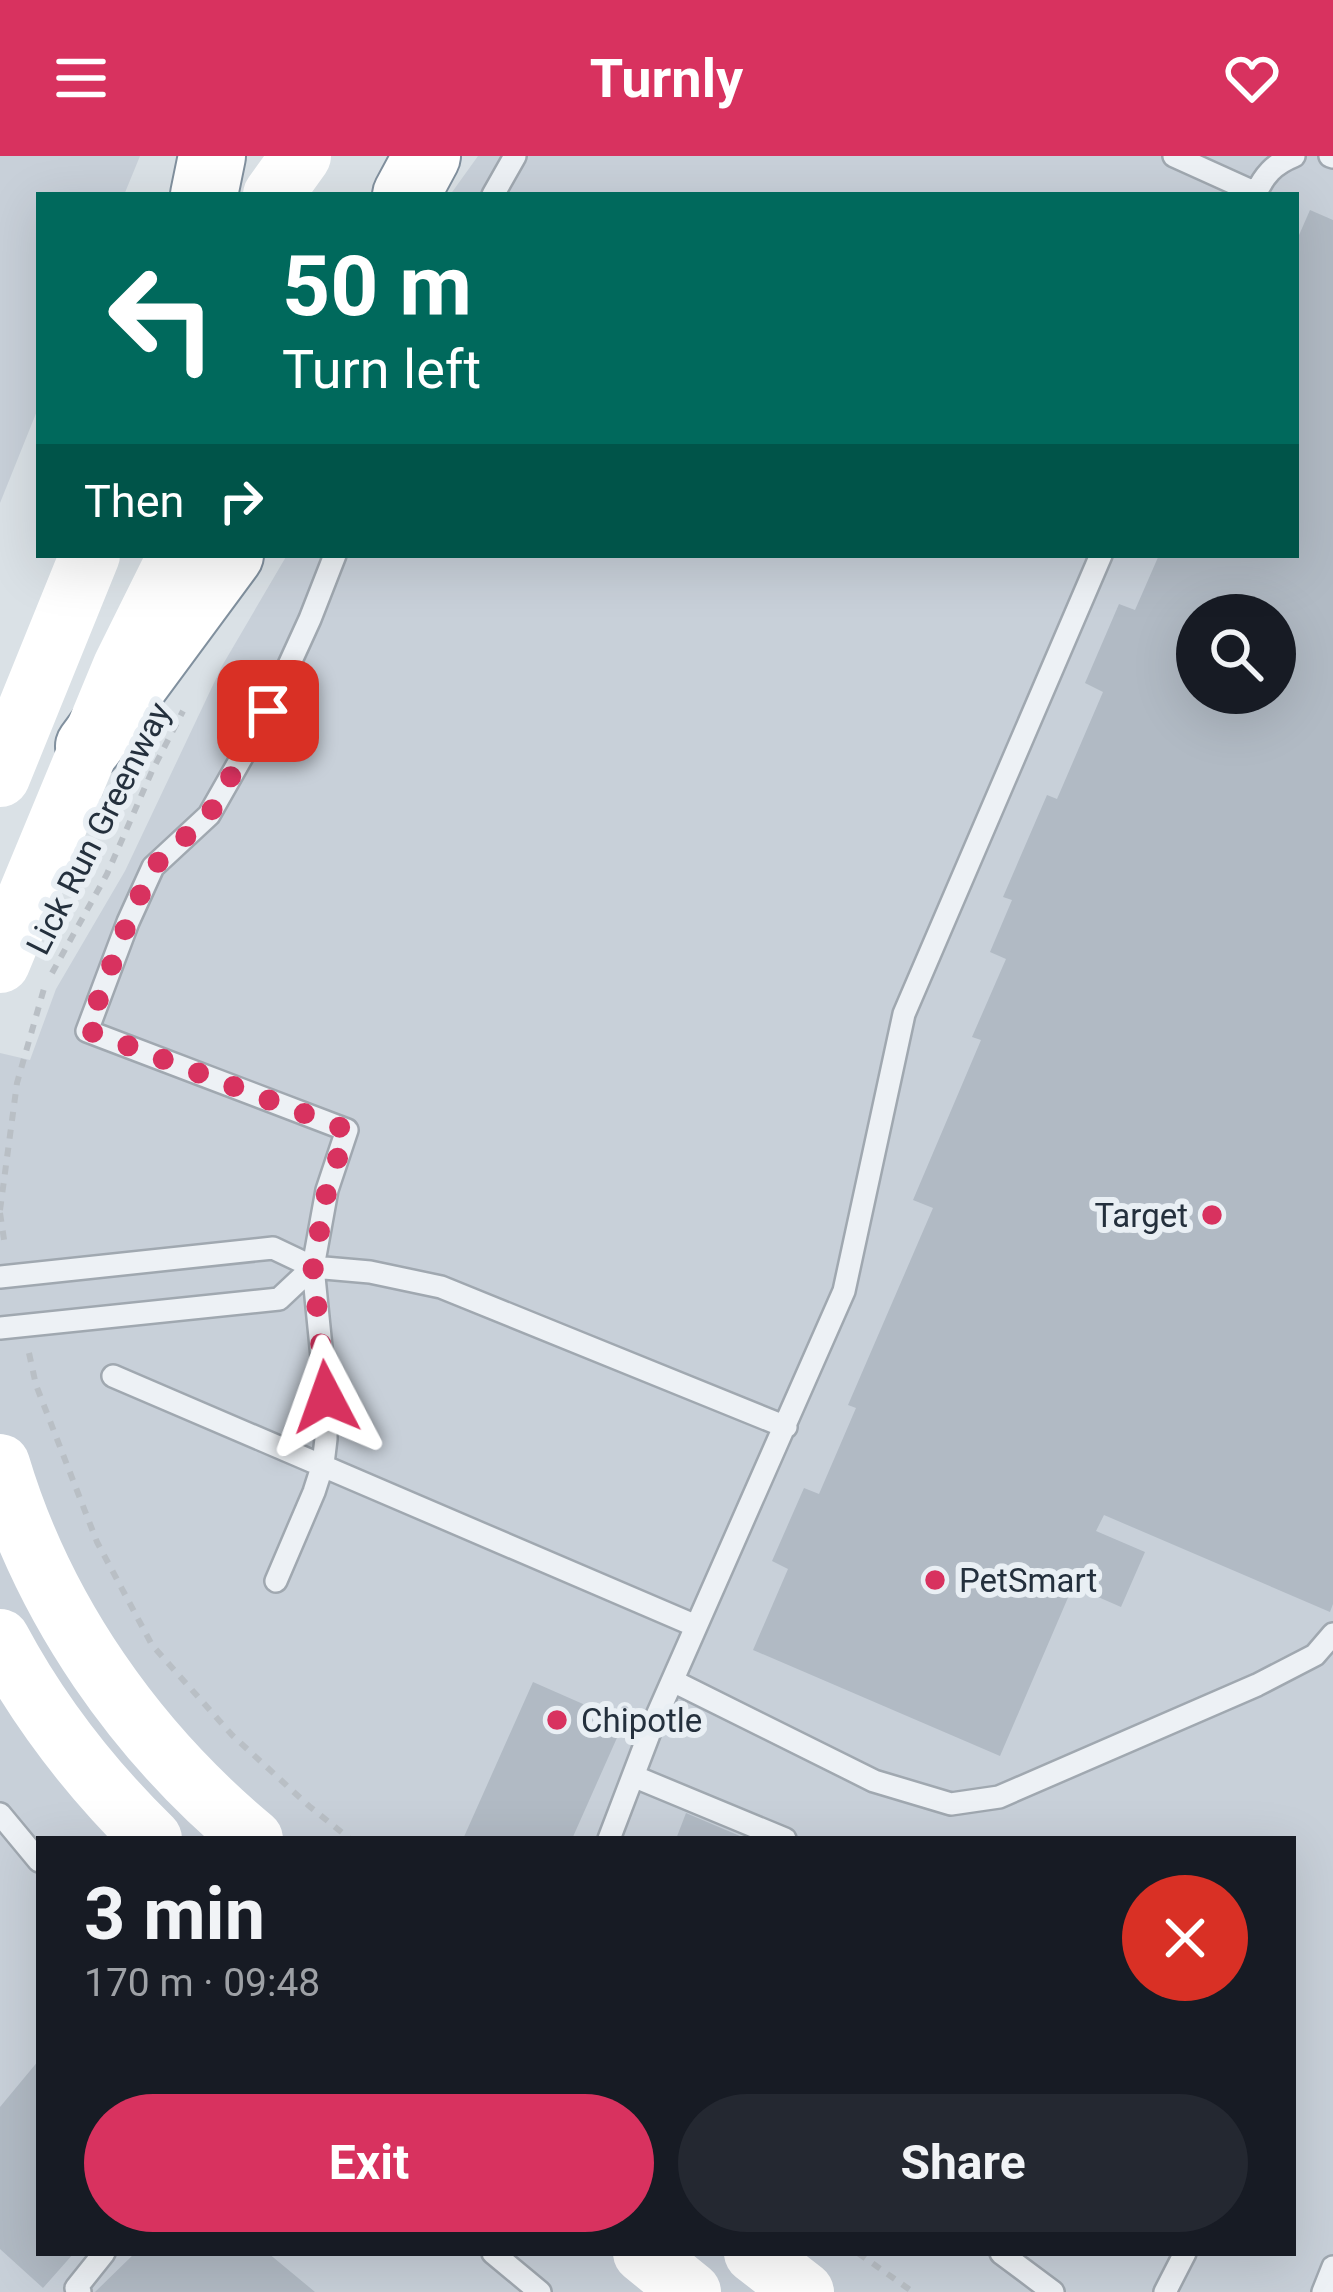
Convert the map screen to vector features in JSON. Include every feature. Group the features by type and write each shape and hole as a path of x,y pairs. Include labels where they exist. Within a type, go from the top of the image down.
{"highway":[{"path":"205,192 212,156"},
{"path":"408,192 427,156"},
{"path":"88,746 228,558"}],"main road":[{"path":"275,192 301,156"},
{"path":"304,192 310,156"},
{"path":"0,777 89,558"},
{"path":"0,963 88,746 177,558"},
{"path":"0,1464 50,1591 107,1682 151,1739 212,1804 250,1836"},
{"path":"0,1640 68,1746 149,1836"},
{"path":"647,2256 691,2292"},
{"path":"758,2256 804,2292"}],"lane":[{"path":"495,192 515,156"},
{"path":"1174,156 1252,192"},
{"path":"1257,192 1279,162 1294,156"},
{"path":"276,1581 314,1492 326,1439 313,1267 327,1190 347,1130 87,1030 153,867 209,815 268,711 334,558"},
{"path":"610,1836 696,1626 844,1291 904,1014 1100,558"},
{"path":"0,1276 273,1248 313,1267 370,1271 441,1287 786,1427"},
{"path":"0,1328 279,1299 313,1267"},
{"path":"113,1376 696,1626"},
{"path":"673,1681 874,1781 951,1804 999,1797 1257,1685 1316,1655 1333,1634"},
{"path":"633,1776 778,1836"},
{"path":"0,1814 36,1857"},
{"path":"80,2292 76,2288 102,2256"},
{"path":"497,2256 540,2292"},
{"path":"1004,2256 1053,2292"},
{"path":"1165,2292 1183,2256"},
{"path":"1323,2292 1333,2266"}],"path":[{"name":"Lick Run Greenway","path":"0,1210 16,1083 45,985 107,874 191,695"},
{"path":"36,1385 97,1542 152,1645 232,1736 346,1836"},
{"path":"862,2256 913,2292"}],"shaded area":[{"path":"0,156 140,156 125,192 36,192 36,413 0,503"},
{"path":"478,156 1333,156 1333,2292 0,2292 0,1053 30,1060 56,989 125,871 222,666 285,558 1299,558 1299,192 452,192"}],"building":[{"path":"1310,210 1333,220 1333,1604 1330,1612 1104,1515 1096,1531 1145,1552 1121,1607 1073,1586 1000,1756 753,1650 788,1569 772,1561 804,1488 819,1494 856,1408 848,1405 933,1208 913,1200 981,1040 972,1037 1006,959 990,952 1012,900 1003,897 1047,795 1057,799 1103,692 1085,683 1119,604 1135,610 1158,558 1299,558 1299,235"},
{"path":"533,1682 624,1722 573,1836 464,1836"},
{"path":"686,1813 740,1836 677,1836"},
{"path":"36,2064 36,2256 71,2256 43,2288 0,2249 0,2107"},
{"path":"132,2256 272,2256 315,2292 95,2292"}],"place":[{"name":"Target","path":"1212,1215"},
{"name":"PetSmart","path":"935,1580"},
{"name":"Chipotle","path":"557,1720"}],"route":[{"path":"268,711 209,815 153,867 87,1030 347,1130 327,1190 313,1267 326,1397"}]}
